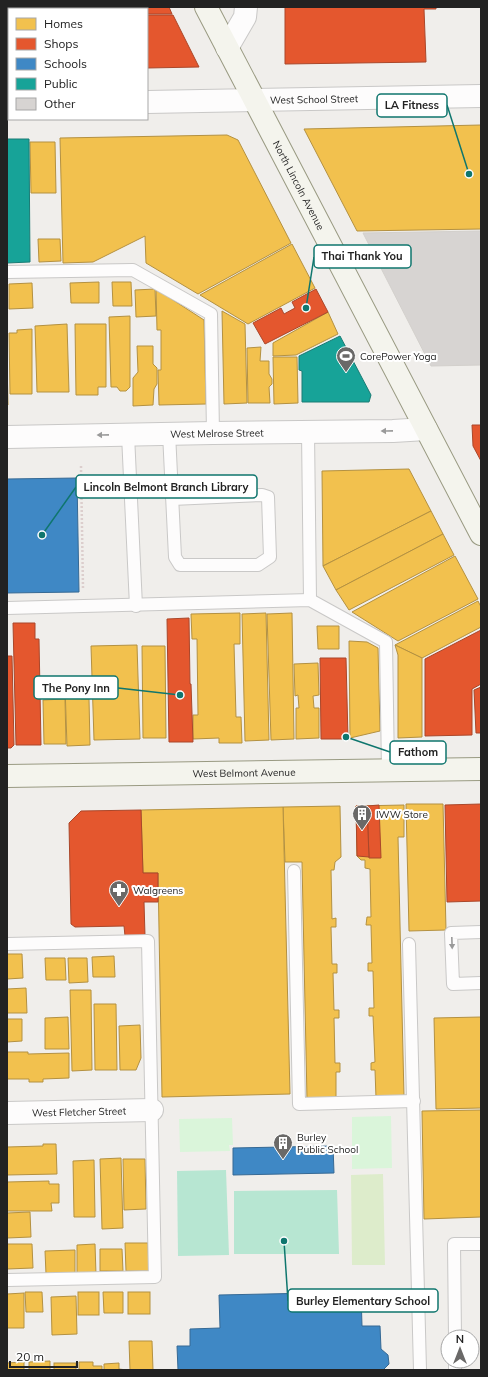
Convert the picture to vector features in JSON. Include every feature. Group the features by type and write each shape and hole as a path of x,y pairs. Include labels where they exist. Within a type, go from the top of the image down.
{"main road":[{"name":"North Lincoln Avenue","path":"206,7 481,534"},
{"name":"West Belmont Avenue","path":"7,776 481,769"}],"street":[{"path":"227,48 245,17 246,7"},
{"name":"West School Street","path":"148,102 481,96"},
{"name":"West Melrose Street","path":"7,437 169,433 393,431 426,429"},
{"name":"West Fletcher Street","path":"7,1112 152,1110"}],"lane":[{"path":"7,272 133,270 211,314 212,433"},
{"path":"308,432 310,600"},
{"path":"169,433 172,499 175,557 180,565 258,565 270,557 268,497 262,495 172,499"},
{"path":"128,435 136,606"},
{"path":"7,608 136,606 310,600 386,642 388,770"},
{"path":"294,870 299,1104 414,1102"},
{"path":"481,932 451,933 453,984 481,984"},
{"path":"7,944 148,942 155,1277 7,1280"},
{"path":"410,944 420,1370"},
{"path":"455,1329 454,1244 481,1244"}],"path":[{"path":"82,466 83,592"}],"green space":[{"path":"391,1116 392,1168 352,1169 352,1117"},
{"path":"232,1118 233,1145 229,1145 230,1151 180,1152 179,1119"},
{"path":"226,1170 229,1255 178,1256 177,1171"},
{"path":"383,1174 385,1265 352,1265 351,1175"},
{"path":"337,1190 339,1254 234,1254 234,1191"}],"building: Homes":[{"path":"7,7 15,7 8,8 7,25"},
{"path":"44,7 89,7 87,8"},
{"path":"7,28 8,28 8,69"},
{"path":"481,125 481,229 357,231 304,129"},
{"path":"227,135 238,140 291,243 198,294 146,263 145,236 93,262 63,263 60,138"},
{"path":"30,142 55,142 56,193 31,193"},
{"path":"38,239 60,239 61,261 39,262"},
{"path":"292,244 315,288 248,324 200,295"},
{"path":"99,282 99,303 71,303 70,283"},
{"path":"112,282 131,282 132,306 113,306"},
{"path":"32,283 33,308 9,309 9,284"},
{"path":"155,289 156,316 136,317 135,290"},
{"path":"156,289 204,320 206,404 159,405 158,370 161,370 161,330 157,330"},
{"path":"222,311 245,324 247,403 224,404"},
{"path":"328,312 338,334 296,355 273,356 273,343"},
{"path":"130,316 130,387 126,391 120,391 117,387 111,387 109,317"},
{"path":"67,324 69,392 37,392 35,326"},
{"path":"75,324 106,324 106,387 98,387 98,395 76,395"},
{"path":"32,329 32,394 10,394 9,333 17,333 17,330"},
{"path":"137,346 153,346 153,364 157,368 157,384 154,389 153,405 133,406 133,378 138,372"},
{"path":"261,347 260,361 269,361 269,374 272,379 272,384 269,387 270,403 248,403 247,348"},
{"path":"273,357 297,357 298,403 274,404"},
{"path":"7,361 8,405 7,405"},
{"path":"409,469 431,511 323,566 322,471"},
{"path":"431,511 443,534 336,590 323,566"},
{"path":"443,534 454,555 349,610 336,590"},
{"path":"455,556 478,599 398,641 352,612"},
{"path":"478,601 481,607 481,627 422,658 395,645"},
{"path":"240,613 240,644 234,644 236,717 241,717 242,743 219,743 219,738 193,739 193,715 198,715 197,639 192,639 191,614"},
{"path":"266,613 269,740 245,741 242,614"},
{"path":"292,613 294,739 271,740 267,614"},
{"path":"317,626 339,626 339,649 318,649"},
{"path":"349,641 367,642 378,648 380,731 350,738"},
{"path":"137,645 140,739 94,740 91,646"},
{"path":"395,645 422,658 422,737 398,738 398,655"},
{"path":"142,646 165,646 166,738 143,738"},
{"path":"318,663 319,695 313,696 314,708 319,708 319,738 296,739 296,708 299,708 298,695 295,696 294,664"},
{"path":"65,686 81,686 81,699 89,699 90,745 67,746"},
{"path":"65,699 66,744 44,744 43,700"},
{"path":"406,804 443,804 446,930 409,931"},
{"path":"404,805 404,837 398,837 404,1097 376,1098 375,1070 371,1070 371,1063 375,1062 373,1016 369,1016 369,1008 374,1008 373,971 368,971 368,963 372,963 371,925 366,925 367,917 371,917 370,869 365,868 365,860 361,860 357,856 356,806"},
{"path":"340,806 341,857 335,862 334,870 331,870 332,919 336,918 336,927 331,927 332,964 337,964 337,973 333,973 334,1010 339,1010 339,1018 334,1018 335,1063 340,1063 340,1072 336,1072 336,1099 307,1099 302,862 285,862 283,807"},
{"path":"283,807 290,1094 162,1097 158,873 143,873 141,810"},
{"path":"7,954 22,954 23,978 7,979"},
{"path":"114,956 115,977 93,977 92,957"},
{"path":"45,958 65,958 66,980 46,980"},
{"path":"68,958 87,958 88,982 69,983"},
{"path":"26,988 27,1013 7,1013 7,989"},
{"path":"70,990 91,990 92,1070 72,1071"},
{"path":"94,1004 116,1004 117,1070 95,1070"},
{"path":"68,1017 69,1049 45,1049 45,1018"},
{"path":"481,1017 481,1108 436,1109 434,1018"},
{"path":"7,1019 22,1019 22,1041 7,1042"},
{"path":"140,1025 141,1058 136,1070 120,1070 119,1026"},
{"path":"7,1052 28,1052 28,1054 69,1053 69,1078 43,1079 43,1082 29,1082 29,1079 7,1079"},
{"path":"481,1110 481,1217 424,1219 422,1111"},
{"path":"43,1144 56,1144 57,1174 7,1175 7,1147 43,1146"},
{"path":"121,1158 123,1228 102,1229 100,1159"},
{"path":"123,1159 145,1159 146,1209 124,1210"},
{"path":"94,1160 95,1217 74,1217 73,1161"},
{"path":"49,1181 49,1184 59,1184 59,1203 51,1203 52,1211 7,1211 7,1182"},
{"path":"30,1212 31,1237 7,1238 7,1213"},
{"path":"125,1243 148,1243 149,1271 126,1271"},
{"path":"7,1244 32,1244 33,1268 7,1269"},
{"path":"95,1244 96,1274 77,1274 77,1245"},
{"path":"100,1249 122,1249 123,1271 100,1271"},
{"path":"75,1250 75,1273 46,1274 45,1251"},
{"path":"25,1292 42,1292 43,1312 26,1312"},
{"path":"78,1292 99,1292 99,1315 78,1315"},
{"path":"103,1292 123,1292 123,1313 104,1313"},
{"path":"128,1292 150,1292 150,1314 128,1314"},
{"path":"24,1293 24,1328 7,1328 7,1294"},
{"path":"76,1296 77,1334 52,1335 51,1297"},
{"path":"129,1341 152,1341 153,1370 130,1370"},
{"path":"50,1361 50,1370 29,1370 29,1362"},
{"path":"24,1362 24,1370 7,1370 7,1363"},
{"path":"79,1362 93,1362 93,1366 102,1366 102,1370 79,1370"},
{"path":"54,1363 76,1363 76,1370 54,1370"},
{"path":"119,1363 119,1369 127,1370 104,1370 104,1364"}],"building: Shops":[{"path":"169,7 172,14 148,14 148,8 100,8"},
{"path":"285,7 436,7 436,9 424,9 426,62 285,64"},
{"path":"148,15 173,15 199,67 148,68"},
{"path":"316,289 328,312 265,344 253,323 281,308 284,314 295,308 292,302"},
{"path":"472,425 481,425 481,461 473,446"},
{"path":"189,618 193,742 169,742 167,619"},
{"path":"13,623 35,623 35,639 39,639 41,745 16,745"},
{"path":"481,630 481,684 472,689 472,735 425,736 425,659"},
{"path":"7,656 12,656 14,745 11,748 7,748"},
{"path":"320,658 346,658 348,739 321,739"},
{"path":"481,687 481,733 476,733 474,690"},
{"path":"481,804 481,901 447,902 445,805"},
{"path":"379,805 381,858 369,858 367,806"},
{"name":"IWW Store","path":"356,806 367,806 369,857 357,856"},
{"name":"Walgreens","path":"141,810 143,873 158,873 158,902 144,902 145,936 125,936 124,926 75,927 71,924 69,823 81,811"}],"building: Schools":[{"path":"77,478 79,592 7,593 7,479"},
{"name":"Burley Public School","path":"333,1146 334,1173 233,1175 233,1148"},
{"path":"361,1292 362,1326 380,1326 381,1349 388,1355 389,1364 383,1370 178,1370 177,1346 190,1346 190,1329 220,1328 219,1295"}],"building: Public":[{"path":"7,139 29,139 30,262 7,263"},
{"path":"340,336 371,395 369,402 302,402 302,371 299,370 299,356"}],"building: Other":[{"path":"481,231 481,365 431,366 363,233"}],"place":[{"name":"LA Fitness","path":"469,174"},
{"name":"Thai Thank You","path":"306,308"},
{"name":"CorePower Yoga","path":"346,373"},
{"name":"Lincoln Belmont Branch Library","path":"42,535"},
{"name":"The Pony Inn","path":"180,695"},
{"name":"Fathom","path":"346,737"},
{"name":"IWW Store","path":"362,831"},
{"name":"Walgreens","path":"119,907"},
{"name":"Burley Public School","path":"283,1160"},
{"name":"Burley Elementary School","path":"284,1241"}]}
